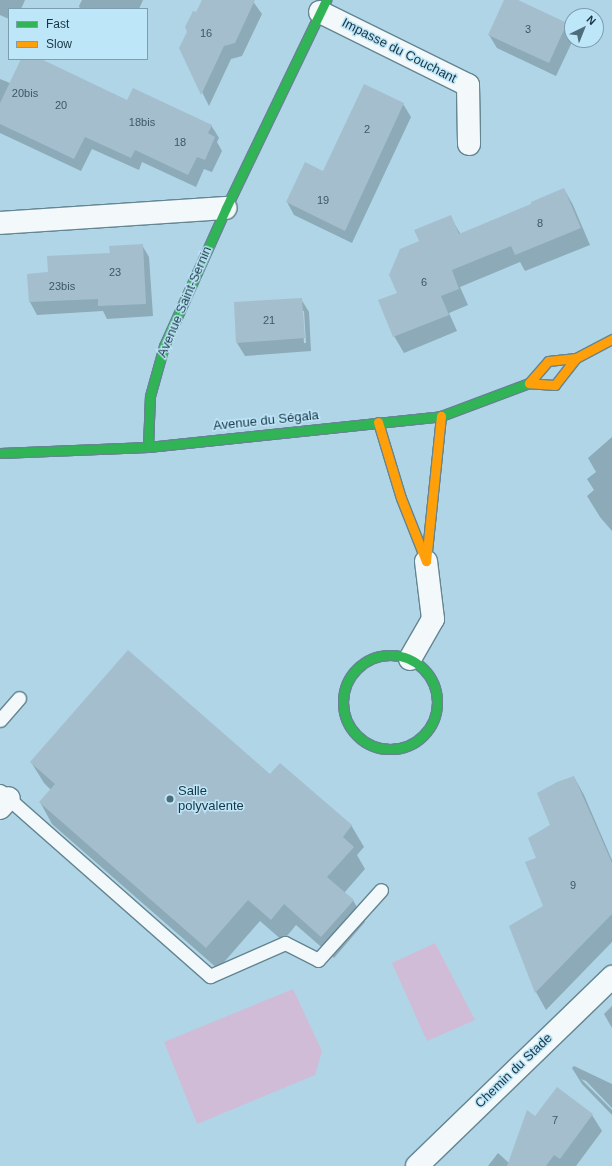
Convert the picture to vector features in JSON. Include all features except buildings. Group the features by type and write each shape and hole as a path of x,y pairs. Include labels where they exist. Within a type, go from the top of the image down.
{"street":[{"name":"Impasse du Couchant","path":"323,6 468,85 469,144"},
{"name":"Avenue Saint-Sernin","path":"148,447 150,396 164,346 226,208 323,6"},
{"path":"0,223 226,208"},
{"name":"Avenue du Ségala","path":"529,383 548,361 576,358 612,339"},
{"name":"Avenue du Ségala","path":"0,453 148,447 441,416 529,383 556,385 576,358"},
{"path":"410,659 433,619 426,560 441,416"},
{"path":"378,422 401,498 426,560"},
{"path":"394,654 410,659 424,669 433,683 437,695 436,712 429,728 418,740 399,748 382,748 372,745 358,736 347,721 343,705 344,691 350,676 358,666 372,658 394,654"},
{"name":"Chemin du Stade","path":"416,1166 612,977"}],"lane":[{"path":"0,720 18,698"},
{"path":"3,799 210,976 285,943 318,960 381,890"}],"shaded area":[{"path":"435,943 475,1020 427,1041 392,963"},
{"path":"293,989 322,1051 315,1075 197,1124 164,1042"}],"traffic: fast":[{"path":"148,447 150,396 164,346 226,208 326,0"},
{"path":"0,453 148,447 441,416 529,383"},
{"path":"390,655 408,659 423,669 433,684 437,702 433,720 423,735 408,745 390,749 372,745 357,735 347,720 343,702 347,684 357,669 372,659 390,655"}],"traffic: slow":[{"path":"576,358 555,385 529,383 548,361 576,358 612,339"},
{"path":"378,422 401,498 426,561 441,416"}],"place":[{"name":"Salle polyvalente","path":"170,799"}]}
